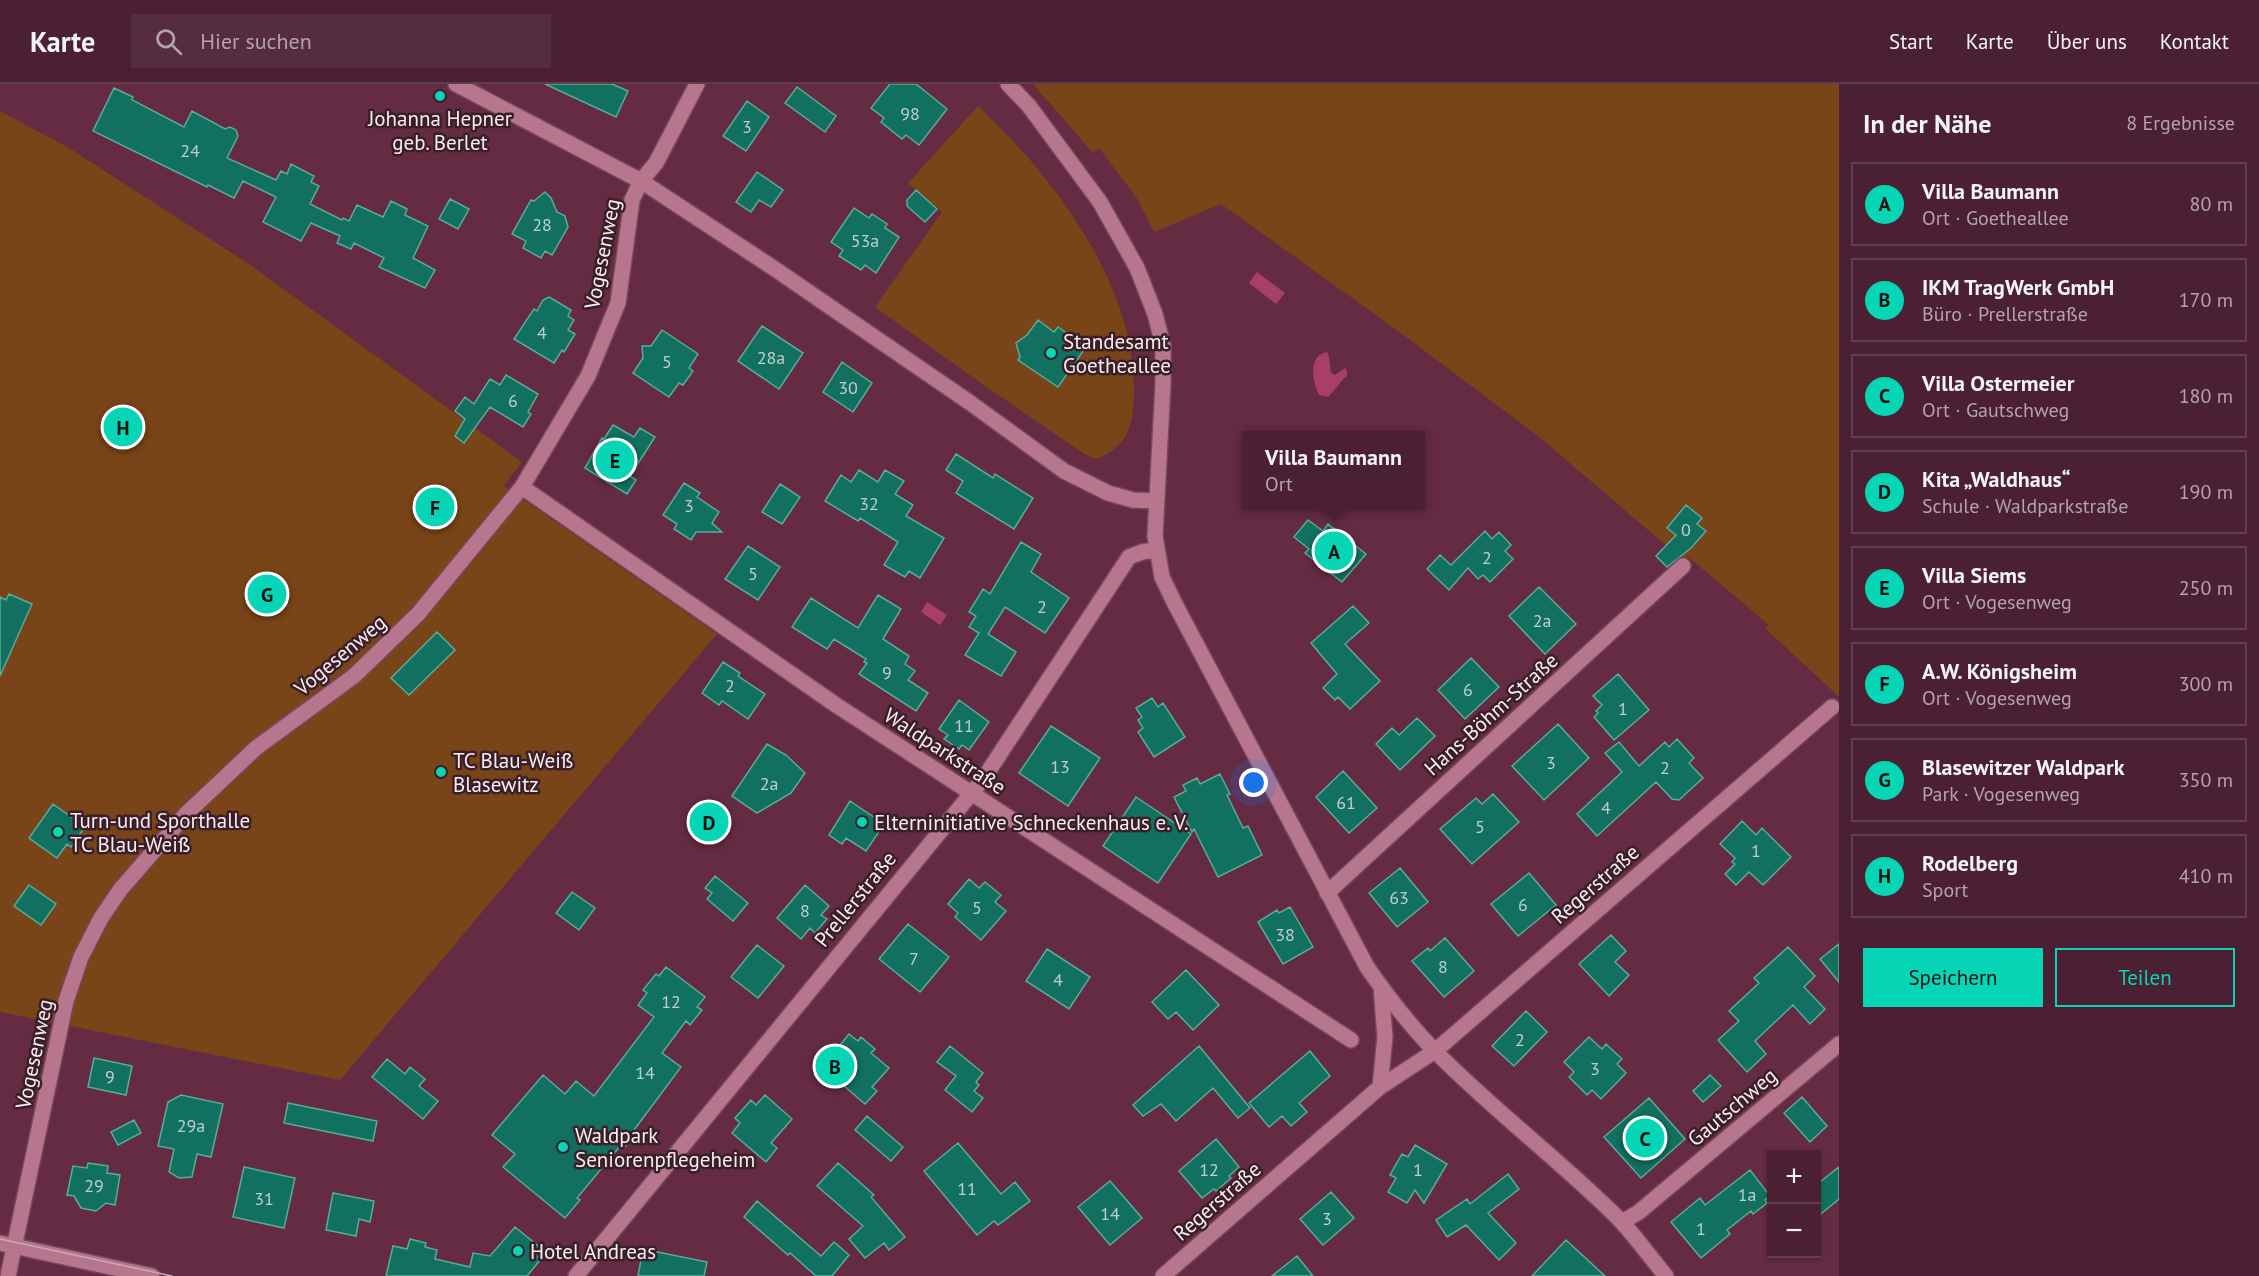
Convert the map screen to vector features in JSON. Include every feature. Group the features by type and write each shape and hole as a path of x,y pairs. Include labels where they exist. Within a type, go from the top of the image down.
{"street":[{"path":"456,84 641,182 772,267 1064,471 1108,493 1133,500 1156,501"},
{"name":"Vogesenweg","path":"9,1276 7,1244 66,1001 81,957 101,918 120,890 186,814 256,748 354,676 418,614 522,487 588,376 608,331 618,303 632,200 641,182 656,163 697,84"},
{"path":"1008,84 1029,106 1100,202 1137,268 1155,314 1163,345 1162,423 1155,518 1156,550 1162,577 1173,602 1367,967 1401,1014 1435,1051 1465,1081 1593,1193 1622,1222 1666,1276"},
{"name":"Waldparkstraße","path":"522,487 836,705 1352,1040"},
{"name":"Prellerstraße","path":"576,1276 970,792 984,778 1129,557 1156,550"},
{"name":"Hans-Böhm-Straße","path":"1327,893 1683,566"},
{"name":"Regerstraße","path":"1163,1276 1380,1088 1435,1051 1832,707"},
{"path":"1380,1088 1384,1037 1381,987"},
{"name":"Gautschweg","path":"1622,1222 1639,1212 1839,1044"},
{"path":"7,1244 152,1276"}],"shaded area":[{"path":"1033,84 1839,84 1839,697 1765,628 1769,625 1687,556 1683,560 1538,436 1394,328 1221,204 1154,232 1136,197 1099,148 1093,153"},
{"path":"978,106 1007,134 1061,200 1106,273 1121,313 1131,353 1134,393 1132,415 1127,434 1122,441 1116,448 1096,459 1086,455 982,384 875,307 942,212 908,183"},
{"path":"0,111 69,148 252,266 522,462 504,486 717,634 340,1080 0,1012"},
{"path":"1257,272 1285,293 1276,304 1249,283"},
{"path":"1327,352 1331,373 1335,375 1345,368 1347,371 1347,376 1328,397 1319,395 1313,370 1316,359"},
{"path":"927,602 947,615 940,625 921,612"}],"building":[{"path":"545,84 612,84 628,91 616,117"},
{"path":"890,84 916,84 947,109 919,145 906,135 902,139 881,122 884,118 871,108"},
{"path":"797,87 836,116 825,132 785,103"},
{"path":"114,88 184,127 192,111 225,129 230,127 236,130 238,136 227,158 276,180 281,171 287,174 291,164 314,176 311,182 319,186 310,204 342,220 343,218 349,221 357,205 383,217 391,201 407,209 405,215 428,226 413,258 435,270 425,288 379,267 384,258 354,243 351,249 337,243 340,236 311,223 301,241 263,222 276,197 243,181 234,198 93,131"},
{"path":"747,101 769,117 746,151 723,136"},
{"path":"757,172 783,190 771,207 759,200 751,212 736,202"},
{"path":"916,190 937,209 925,222 907,206 907,200"},
{"path":"545,192 551,198 557,212 565,216 568,227 552,255 545,251 541,258 523,248 526,241 512,234 531,200 534,201"},
{"path":"450,199 469,209 458,229 439,219"},
{"path":"854,208 869,218 872,214 887,224 885,228 899,237 876,273 865,265 861,270 839,256 843,250 831,242"},
{"path":"549,297 571,310 568,316 574,320 568,330 575,334 554,363 514,339 534,309 537,311 543,300"},
{"name":"Standesamt Goetheallee","path":"1038,320 1054,332 1058,327 1086,347 1058,387 1018,360 1020,357 1016,343 1027,335"},
{"path":"762,326 803,353 779,389 738,361"},
{"path":"662,330 698,354 689,368 693,371 683,385 679,383 669,397 633,373 643,358 642,346 651,346"},
{"path":"842,362 872,383 853,412 823,392"},
{"path":"506,375 538,394 528,412 531,414 523,427 490,407 464,443 455,436 465,419 455,411 465,397 474,404 490,379 500,385"},
{"path":"613,425 634,437 640,428 655,437 630,476 636,480 627,494 585,468 602,438 604,439"},
{"path":"956,454 993,478 995,474 1033,498 1014,529 956,493 963,481 946,470"},
{"path":"859,470 878,482 885,470 904,481 895,494 913,505 906,516 944,538 920,578 909,571 905,577 884,565 898,542 860,518 858,521 825,501 841,475 851,482"},
{"path":"684,483 700,493 697,497 719,512 712,523 722,532 696,532 691,540 674,529 677,524 663,515"},
{"path":"780,484 800,497 782,524 762,512"},
{"path":"1686,505 1702,518 1697,524 1706,531 1691,548 1667,567 1656,556 1676,535 1667,528"},
{"path":"1308,520 1323,531 1328,524 1366,554 1342,582 1305,553 1309,549 1294,537"},
{"path":"1485,531 1492,539 1499,532 1511,545 1505,551 1513,559 1490,582 1483,575 1478,579 1468,568 1449,590 1427,569 1440,555 1451,565"},
{"path":"1021,542 1041,554 1031,572 1069,598 1045,633 1005,607 988,634 1016,652 1001,676 965,655 979,633 969,627 976,616 969,612 983,589 990,594"},
{"path":"748,546 780,567 758,600 725,579"},
{"path":"1539,587 1576,624 1545,654 1509,616"},
{"path":"9,594 32,604 0,676 0,597 6,600"},
{"path":"878,595 901,609 883,639 909,656 905,664 915,671 908,680 928,693 916,711 859,674 867,663 864,662 866,659 834,639 827,649 792,627 811,598 858,628"},
{"path":"1353,606 1369,623 1345,644 1380,681 1350,709 1338,697 1335,700 1323,688 1337,674 1311,643"},
{"path":"437,632 455,650 409,695 391,678"},
{"path":"1471,658 1499,687 1465,719 1438,690"},
{"path":"723,662 740,673 738,676 765,694 748,719 722,701 719,705 702,693"},
{"path":"1618,674 1649,710 1614,740 1594,717 1602,705 1593,696"},
{"path":"1152,698 1158,707 1163,703 1185,737 1154,757 1138,732 1143,728 1138,720 1142,717 1136,708"},
{"path":"959,700 989,722 969,750 962,745 959,749 944,739 948,735 939,729"},
{"path":"1417,718 1435,736 1400,770 1376,744 1392,728 1399,735"},
{"path":"1558,724 1589,758 1544,800 1512,766"},
{"path":"1051,726 1100,758 1068,806 1019,773"},
{"path":"1677,739 1694,758 1689,763 1703,778 1679,800 1672,799 1656,782 1597,836 1577,814 1622,772 1605,753 1619,742 1639,766 1665,742 1669,747"},
{"path":"767,744 786,755 805,773 791,793 757,813 732,796"},
{"path":"1343,771 1377,808 1349,833 1316,797"},
{"path":"1220,774 1243,828 1248,826 1262,855 1218,877 1194,829 1192,832 1174,797 1186,791 1183,785 1197,778 1200,784"},
{"path":"1493,794 1519,822 1472,864 1440,829 1476,798 1482,804"},
{"path":"1136,797 1191,834 1158,883 1103,846"},
{"path":"850,801 884,824 866,851 846,838 842,844 829,835"},
{"name":"Turn-und Sporthalle TC Blau-Weiß","path":"53,804 85,827 71,847 67,844 57,858 29,838"},
{"path":"1742,821 1756,835 1762,828 1791,857 1763,885 1749,872 1736,885 1725,874 1735,864 1732,862 1735,858 1720,844"},
{"path":"1400,868 1428,902 1397,927 1369,893"},
{"path":"1529,873 1556,905 1518,936 1491,904"},
{"path":"715,876 748,903 733,921 707,899 712,893 705,888"},
{"path":"969,879 979,888 985,882 1001,895 995,902 1006,911 981,940 955,917 958,913 948,904"},
{"path":"29,885 56,904 41,925 14,906"},
{"path":"805,885 829,906 821,915 827,919 815,933 810,928 801,939 777,918"},
{"path":"572,892 595,908 579,930 556,913"},
{"path":"1290,907 1313,947 1283,964 1258,922 1277,910 1279,913"},
{"path":"908,924 949,957 920,992 879,959"},
{"path":"1611,935 1626,951 1615,962 1629,975 1609,996 1579,964"},
{"path":"1445,938 1474,971 1444,997 1412,961 1428,948 1430,951"},
{"path":"1839,944 1839,982 1820,959"},
{"path":"757,945 784,966 758,998 731,977"},
{"path":"1788,947 1815,976 1804,987 1825,1009 1810,1024 1793,1005 1755,1041 1766,1054 1747,1072 1718,1040 1739,1021 1729,1011 1759,983 1754,978"},
{"path":"1047,949 1090,977 1069,1009 1026,981"},
{"name":"Waldpark Seniorenpflegeheim","path":"666,967 705,997 697,1007 702,1010 690,1025 686,1021 662,1053 681,1067 634,1130 638,1132 624,1148 621,1145 577,1198 580,1200 565,1218 503,1167 515,1154 492,1135 543,1075 565,1094 576,1081 594,1096 654,1017 638,1005 647,993 643,990 656,974 659,976"},
{"path":"1186,970 1219,1005 1193,1030 1176,1012 1168,1019 1152,1002"},
{"path":"1526,1011 1547,1032 1514,1066 1492,1046"},
{"path":"849,1034 858,1041 861,1037 875,1049 871,1053 889,1068 872,1087 877,1091 865,1104 822,1067"},
{"path":"1589,1037 1602,1049 1606,1044 1622,1059 1617,1064 1626,1073 1601,1099 1592,1090 1587,1095 1569,1077 1574,1072 1564,1062"},
{"path":"950,1046 983,1073 976,1082 979,1085 974,1091 983,1098 972,1112 945,1090 956,1076 937,1062"},
{"path":"1199,1046 1250,1108 1238,1118 1213,1088 1176,1121 1161,1104 1143,1116 1133,1105"},
{"path":"1310,1051 1330,1076 1299,1103 1307,1112 1291,1126 1282,1116 1269,1127 1249,1103"},
{"path":"94,1058 132,1066 126,1095 88,1087"},
{"path":"387,1059 405,1074 410,1067 425,1079 419,1086 438,1101 423,1119 372,1077"},
{"path":"1710,1075 1721,1086 1703,1102 1693,1091"},
{"path":"181,1095 223,1104 211,1157 197,1154 192,1177 179,1178 169,1172 174,1149 158,1146 168,1102"},
{"path":"765,1095 792,1119 771,1143 777,1148 766,1162 732,1133 740,1123 735,1118 751,1100 756,1105"},
{"path":"1802,1097 1827,1126 1810,1142 1784,1113"},
{"path":"1649,1098 1685,1139 1641,1178 1604,1137"},
{"path":"288,1103 377,1121 373,1141 284,1123"},
{"path":"867,1116 903,1147 891,1161 855,1130"},
{"path":"134,1120 141,1133 118,1145 111,1132"},
{"path":"1216,1139 1239,1167 1229,1176 1231,1178 1216,1191 1214,1189 1202,1198 1179,1171"},
{"path":"958,1143 1001,1194 1015,1182 1030,1201 998,1225 994,1221 977,1235 924,1171"},
{"path":"1415,1145 1447,1164 1424,1203 1415,1190 1407,1203 1388,1192 1396,1178 1390,1175 1402,1154 1408,1157"},
{"path":"88,1163 108,1166 107,1173 120,1175 115,1205 106,1203 96,1211 81,1208 74,1196 67,1195 73,1166 87,1168"},
{"path":"838,1163 874,1195 871,1197 905,1237 889,1250 884,1243 865,1258 849,1239 863,1226 817,1186"},
{"path":"244,1167 295,1178 284,1228 233,1217"},
{"path":"1839,1167 1839,1199 1821,1214 1821,1204 1821,1181"},
{"path":"1750,1170 1767,1192 1765,1200 1767,1203 1753,1214 1751,1211 1727,1230 1730,1234 1701,1258 1671,1222 1700,1198 1705,1205"},
{"path":"1508,1174 1519,1189 1488,1213 1516,1243 1499,1260 1466,1225 1447,1237 1436,1220 1467,1199 1470,1204"},
{"path":"1110,1181 1142,1218 1110,1245 1078,1207"},
{"path":"1331,1192 1354,1218 1323,1245 1300,1219"},
{"path":"333,1193 374,1201 370,1222 359,1219 356,1236 326,1230"},
{"path":"757,1201 821,1256 834,1242 849,1255 832,1276 816,1276 744,1217"},
{"path":"515,1227 543,1250 538,1257 541,1259 527,1276 386,1276 393,1246 407,1249 410,1239 426,1243 425,1247 437,1250 435,1259 470,1267 473,1253 490,1256"},
{"path":"1566,1240 1605,1276 1532,1276"},
{"path":"643,1249 707,1262 704,1276 638,1276"},
{"path":"1297,1256 1313,1276 1272,1276"}],"tram line":[{"path":"0,1239 172,1276"}],"place":[{"name":"Johanna Hepner geb. Berlet","path":"440,96"},
{"name":"Standesamt Goetheallee","path":"1051,353"},
{"name":"Rodelberg","path":"123,427"},
{"name":"Villa Siems","path":"615,460"},
{"name":"A.W. Königsheim","path":"435,507"},
{"name":"Villa Baumann","path":"1334,551"},
{"name":"Blasewitzer Waldpark","path":"267,594"},
{"name":"TC Blau-Weiß Blasewitz","path":"441,772"},
{"name":"Kita „Waldhaus“","path":"709,822"},
{"name":"Elterninitiative Schneckenhaus e. V.","path":"862,822"},
{"name":"Turn-und Sporthalle TC Blau-Weiß","path":"58,832"},
{"name":"IKM TragWerk GmbH","path":"835,1066"},
{"name":"Villa Ostermeier","path":"1645,1138"},
{"name":"Waldpark Seniorenpflegeheim","path":"563,1147"},
{"name":"Hotel Andreas","path":"518,1251"}]}
